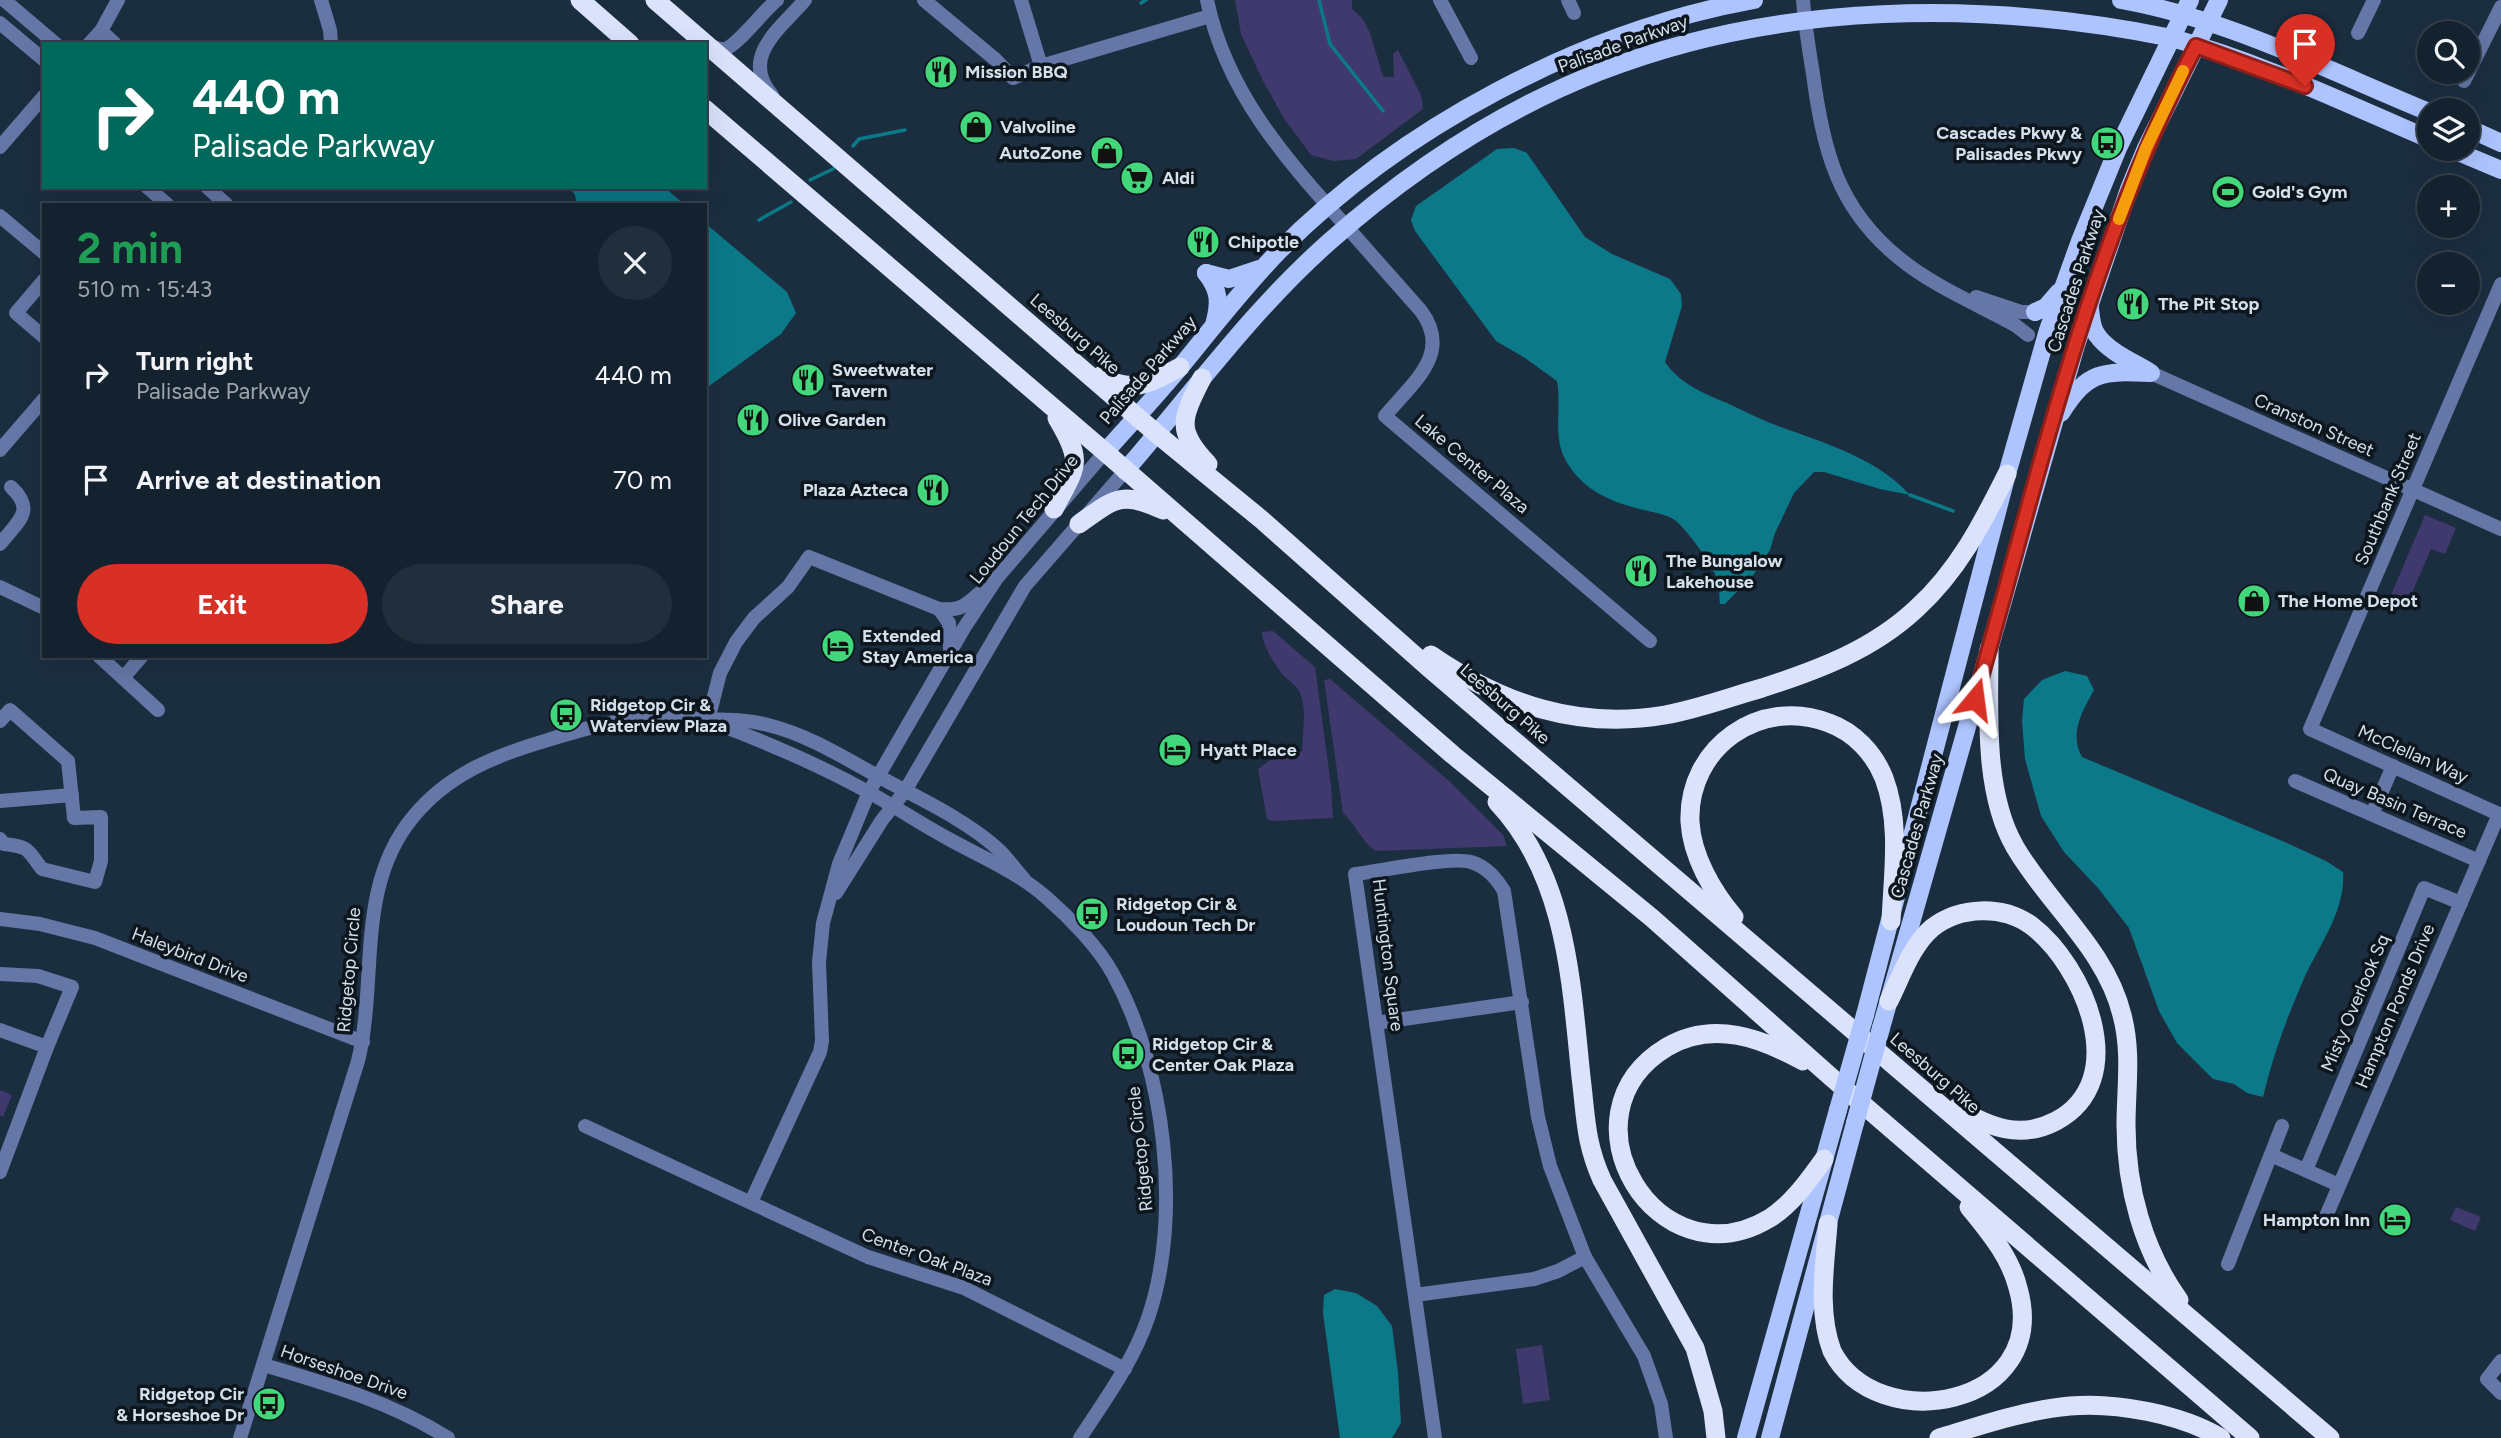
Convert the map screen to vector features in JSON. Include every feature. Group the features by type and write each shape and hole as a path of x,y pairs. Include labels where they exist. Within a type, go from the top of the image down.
{"highway":[{"path":"580,0 628,42"},
{"name":"Leesburg Pike","path":"655,0 704,42"},
{"name":"Leesburg Pike","path":"708,45 1157,434 1262,520 1909,1079 2330,1438"},
{"path":"707,111 1453,755 1652,918 1831,1077 2250,1438"},
{"path":"1079,365 1115,385 1126,386 1144,386 1180,368"},
{"path":"1202,378 1187,410 1187,440 1262,520"},
{"path":"1050,405 1073,445 1076,458 1069,481 1054,509"},
{"path":"1352,600 1455,671 1504,697 1553,713 1578,717 1609,719 1665,715 1690,710 1829,665 1890,631 1915,610 1952,571 1981,526 2007,474"},
{"path":"1079,524 1108,503 1123,498 1148,503 1178,517"},
{"path":"1989,649 1988,747 1999,804 2010,837 2051,900 2093,951 2105,971 2122,1013 2129,1059 2127,1153 2137,1210 2144,1232 2159,1269 2177,1297 2198,1324 2234,1355"},
{"path":"1777,965 1739,924 1714,890 1698,855 1690,822 1695,788 1711,755 1732,734 1759,720 1793,715 1826,721 1854,737 1880,768 1889,795 1895,829 1891,921"},
{"path":"1453,755 1504,809 1524,836 1545,879 1557,911 1569,961 1585,1126 1592,1159 1695,1348 1713,1411 1716,1438"},
{"path":"1889,1001 1914,950 1933,927 1964,913 1994,911 2021,920 2045,938 2064,962 2078,987 2094,1027 2096,1064 2089,1087 2062,1118 2040,1128 2016,1131 1993,1127 1909,1079"},
{"path":"1824,1159 1796,1195 1772,1217 1740,1230 1705,1232 1672,1222 1645,1200 1626,1172 1620,1149 1619,1126 1623,1104 1639,1073 1664,1049 1695,1036 1735,1034 1752,1038 1786,1052 1831,1077"},
{"path":"1828,1224 1823,1294 1826,1328 1833,1354 1844,1374 1869,1398 1901,1412 1935,1414 1958,1408 1987,1391 2009,1365 2019,1343 2022,1309 2018,1287 2004,1252 1945,1175"},
{"path":"1939,1438 2001,1420 2070,1406 2128,1409 2162,1415 2195,1425 2221,1438"}],"main road":[{"name":"Palisade Parkway","path":"1105,452 1265,266 1356,182 1405,147 1503,88 1597,47 1686,16 1754,0"},
{"path":"2121,0 2186,7 2207,23 2258,41 2417,107"},
{"name":"Cascades Parkway","path":"1770,1438 1881,1028 2050,430 2089,305 2137,169 2219,0"},
{"name":"Cascades Parkway","path":"1746,1438 1891,921 2038,361 2063,287 2118,148 2186,7"},
{"name":"Palisade Parkway","path":"1125,471 1280,288 1385,195 1472,136 1603,70 1685,43 1749,27 1803,8 1993,9 2090,20 2196,46 2284,77 2417,134"},
{"path":"2480,133 2501,142"},
{"path":"2480,161 2501,170"},
{"path":"1214,325 1219,296 1215,284 1206,273 1235,279 1265,266"},
{"path":"2035,312 2046,307 2063,287"},
{"path":"2089,305 2092,326 2097,336 2119,354 2151,373"},
{"path":"2028,335 2036,347 2038,361"},
{"path":"2050,430 2071,398 2092,378 2121,372 2151,373"}],"street":[{"path":"4,0 54,42"},
{"path":"91,42 101,31 118,0"},
{"path":"321,0 331,42"},
{"path":"708,45 721,49 736,44 764,10 778,0"},
{"path":"789,114 768,90 759,72 758,63 764,47 805,0"},
{"path":"925,0 996,60 1013,78 1041,66 1210,16"},
{"path":"1021,0 1041,66"},
{"path":"1207,0 1210,16 1233,75 1256,117 1281,152 1347,227"},
{"path":"1440,0 1471,58"},
{"path":"2358,33 2374,0"},
{"path":"2480,49 2501,7"},
{"path":"1803,8 1821,131 1835,174 1857,214 1882,244 1920,273 2015,325 2028,335"},
{"path":"0,23 42,58"},
{"path":"101,31 113,42"},
{"path":"0,147 39,112"},
{"path":"149,189 166,203"},
{"path":"0,216 42,251"},
{"name":"Lake Center Plaza","path":"1347,227 1421,311 1432,330 1434,340 1430,361 1385,416 1650,641"},
{"path":"42,282 16,313 42,335"},
{"name":"Southbank Street","path":"2309,729 2501,284"},
{"path":"1951,290 2021,312 2035,312"},
{"name":"Cranston Street","path":"2151,373 2501,529"},
{"path":"0,450 42,401"},
{"name":"Loudoun Tech Drive","path":"869,792 997,578 1105,452"},
{"path":"829,903 905,791 1025,586 1125,471"},
{"path":"0,544 24,510 21,496 11,487"},
{"path":"708,720 720,673 736,642 754,618 788,587 809,557 939,609 962,608 997,578"},
{"path":"0,587 42,607"},
{"path":"939,609 950,628 950,653"},
{"path":"101,658 158,710"},
{"path":"123,678 140,658"},
{"path":"0,721 10,710 68,761 74,818 101,817 102,861 95,882 42,869 31,851 23,846 4,844 0,839"},
{"name":"Ridgetop Circle","path":"240,1438 363,1042 371,926 379,882 396,842 412,817 436,793 481,763 610,723 678,718 735,719 768,725 805,738 879,776 974,832 999,850 1024,879 1059,909 1107,964 1130,1007 1154,1081 1166,1219 1164,1243 1148,1317 1125,1368 1080,1438"},
{"name":"Ridgetop Circle","path":"708,720 768,743 869,792 1024,879"},
{"name":"McClellan Way","path":"2309,729 2500,815"},
{"path":"2372,814 2393,766"},
{"name":"Quay Basin Terrace","path":"2295,782 2479,860"},
{"path":"751,1202 820,1052 822,1041 819,943 839,864 869,792"},
{"path":"0,801 72,795"},
{"name":"Hampton Ponds Drive","path":"2327,1214 2500,815"},
{"name":"Huntington Square","path":"1435,1438 1355,874 1460,860 1480,866 1489,872 1504,891 1541,1130 1559,1193 1585,1257 1644,1356 1661,1404 1666,1438"},
{"name":"Misty Overlook Sq","path":"2306,1170 2424,888 2461,904"},
{"name":"Haleybird Drive","path":"0,919 40,924 95,938 363,1042"},
{"path":"0,974 38,976 72,987 1,1168"},
{"path":"1376,1023 1522,1002"},
{"path":"0,1030 47,1047"},
{"name":"Center Oak Plaza","path":"584,1126 868,1257 964,1288 1125,1368"},
{"path":"2228,1264 2282,1126"},
{"path":"2271,1155 2339,1185"},
{"path":"1415,1295 1534,1279 1558,1272 1585,1257"},
{"path":"2501,1361 2487,1378 2501,1393"},
{"name":"Horseshoe Drive","path":"264,1365 367,1397 402,1411 448,1438"}],"shaded area":[{"path":"1235,0 1352,0 1352,9 1363,19 1370,33 1384,77 1394,77 1393,54 1398,50 1421,95 1423,109 1356,159 1333,161 1311,155 1285,120 1263,81 1241,34"},
{"path":"2425,515 2456,528 2445,554 2431,549 2408,602 2391,595"},
{"path":"1273,631 1315,667 1333,818 1267,819 1258,769 1289,746 1302,752 1304,721 1299,691 1280,671 1264,643 1262,632"},
{"path":"1330,679 1449,781 1503,835 1507,846 1376,851 1371,848 1343,813 1324,680"},
{"path":"0,1090 12,1095 3,1117 0,1115"},
{"path":"2456,1207 2481,1217 2475,1231 2450,1220"},
{"path":"1542,1345 1550,1400 1523,1404 1516,1349"}],"water":[{"path":"1514,148 1527,153 1585,237 1612,254 1670,279 1681,294 1682,306 1665,362 1671,370 1701,391 1759,418 1855,456 1884,473 1910,495 1824,472 1814,472 1794,493 1770,550 1754,574 1725,604 1720,604 1719,584 1714,572 1693,539 1676,521 1608,498 1589,487 1573,471 1559,442 1557,381 1496,341 1415,231 1411,220 1416,206 1497,149"},
{"path":"570,189 666,189 683,203 577,203"},
{"path":"707,225 787,292 796,313 781,334 707,388"},
{"path":"2065,671 2087,676 2094,690 2077,731 2078,748 2082,757 2287,843 2343,872 2340,901 2290,1011 2263,1097 2247,1093 2234,1084 2213,1079 2177,1043 2159,1011 2129,928 2098,888 2064,852 2041,816 2025,759 2022,721 2024,699 2042,680"},
{"path":"1335,1289 1356,1293 1377,1306 1392,1326 1401,1423 1392,1438 1340,1438 1323,1313 1324,1295"}],"waterway":[{"path":"1141,3 1146,0"},
{"path":"1319,0 1330,44 1383,111"},
{"path":"853,146 859,139 905,130"},
{"path":"810,180 833,169"},
{"path":"759,220 791,202"},
{"path":"1910,495 1953,511"}],"slow traffic":[{"path":"2119,219 2146,148 2183,71"}],"place":[{"name":"Mission BBQ","path":"941,72"},
{"name":"Valvoline","path":"976,127"},
{"name":"Cascades Pkwy & Palisades Pkwy","path":"2107,143"},
{"name":"AutoZone","path":"1107,153"},
{"name":"Aldi","path":"1137,178"},
{"name":"Gold's Gym","path":"2228,192"},
{"name":"Chipotle","path":"1203,242"},
{"name":"The Pit Stop","path":"2133,304"},
{"name":"Sweetwater Tavern","path":"808,380"},
{"name":"Olive Garden","path":"753,420"},
{"name":"Plaza Azteca","path":"933,490"},
{"name":"The Bungalow Lakehouse","path":"1641,571"},
{"name":"The Home Depot","path":"2254,601"},
{"name":"Extended Stay America","path":"838,646"},
{"name":"Ridgetop Cir & Waterview Plaza","path":"566,715"},
{"name":"Hyatt Place","path":"1175,750"},
{"name":"Ridgetop Cir & Loudoun Tech Dr","path":"1092,914"},
{"name":"Ridgetop Cir & Center Oak Plaza","path":"1128,1054"},
{"name":"Hampton Inn","path":"2395,1220"},
{"name":"Ridgetop Cir & Horseshoe Dr","path":"269,1404"}],"route":[{"path":"1975,699 2050,430 2089,305 2137,169 2196,46 2305,86"}]}
